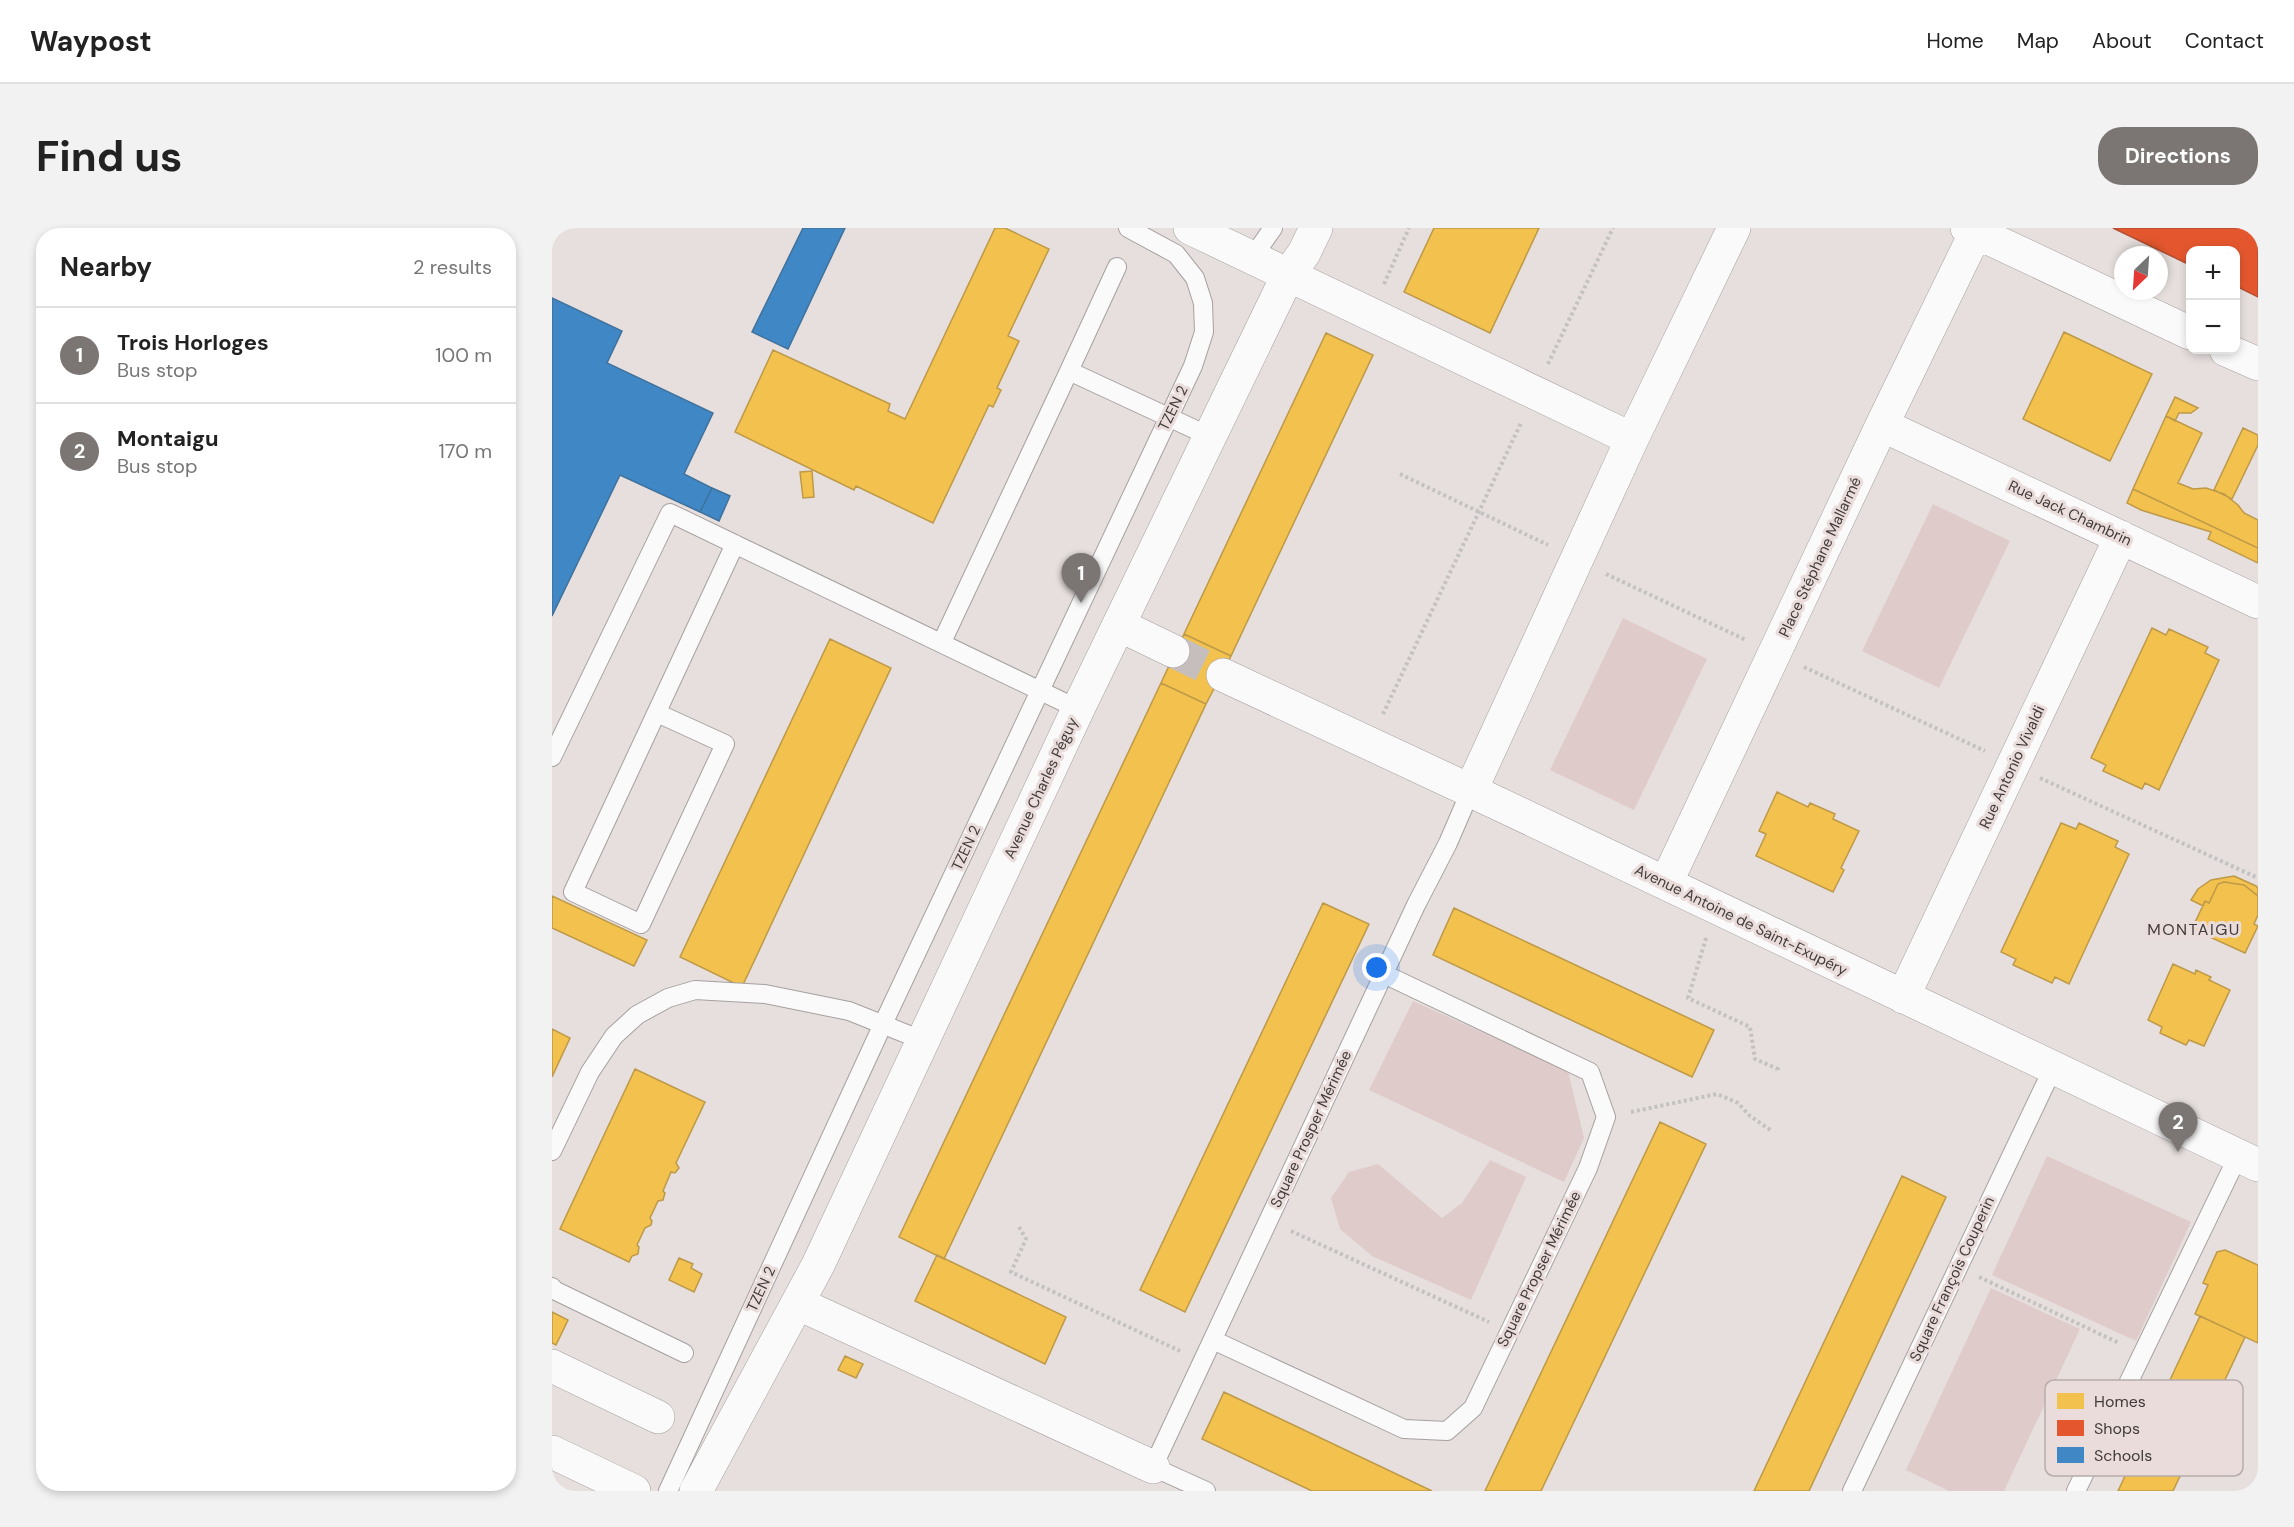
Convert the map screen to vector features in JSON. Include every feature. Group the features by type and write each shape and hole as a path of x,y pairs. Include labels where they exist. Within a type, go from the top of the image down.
{"street":[{"name":"Avenue Charles Péguy","path":"696,1491 799,1304 1078,709 1209,436 1288,275 1304,253 1316,228"},
{"path":"1470,792 1632,439 1734,228"},
{"path":"1972,230 2186,331"},
{"name":"Place Stéphane Mallarmé","path":"1666,883 1776,654 1972,230"},
{"path":"1209,232 1252,258 1632,439"},
{"path":"2235,354 2258,364"},
{"name":"Rue Jack Chambrin","path":"1882,424 2258,602"},
{"name":"Rue Antonio Vivaldi","path":"1903,997 2121,537"},
{"path":"1119,625 1173,651"},
{"name":"Avenue Antoine de Saint-Exupéry","path":"1223,675 2248,1160"},
{"path":"799,1304 1153,1467"},
{"path":"552,1366 658,1417"},
{"path":"552,1452 634,1491"}],"lane":[{"name":"TZEN 2","path":"668,1491 883,1024 1193,366 1204,332 1203,303 1195,278 1176,254 1128,228"},
{"path":"1252,258 1273,228"},
{"path":"942,642 1117,267"},
{"path":"1069,371 1209,436"},
{"path":"552,757 670,513 1078,709"},
{"path":"657,713 725,744 641,924 573,892 735,544"},
{"name":"Square Prosper Mérimée","path":"1153,1467 1384,974 1449,843 1470,792"},
{"path":"1384,974 1590,1072 1606,1117"},
{"path":"552,1151 590,1072 614,1036 637,1015 668,998 695,990 765,994 849,1011 924,1041"},
{"name":"Square François Couperin","path":"1852,1491 2053,1068"},
{"name":"Square Propser Mérimée","path":"1213,1340 1404,1430 1447,1431 1473,1408 1588,1168 1606,1117"},
{"path":"2129,1380 2248,1160"},
{"path":"552,1287 684,1353"},
{"path":"1153,1467 1206,1491"},
{"path":"2076,1491 2083,1476"}],"path":[{"path":"1384,284 1409,228"},
{"path":"1368,745 1614,228"},
{"path":"2150,828 2258,878"},
{"path":"1708,930 1688,998 1750,1027 1755,1059 1778,1069 1776,1072"},
{"path":"1606,1117 1717,1094 1738,1103 1750,1116 1772,1131"},
{"path":"1957,1267 2142,1353"}],"shaded area":[{"path":"1933,504 2010,541 1939,688 1862,651"},
{"path":"1623,618 1707,659 1634,810 1550,770"},
{"path":"1413,1001 1568,1071 1584,1138 1564,1182 1369,1090"},
{"path":"2047,1156 2191,1222 2136,1341 1992,1275"},
{"path":"1490,1160 1526,1177 1471,1300 1372,1256 1340,1229 1331,1198 1349,1172 1378,1164 1442,1218 1462,1203"},
{"path":"1991,1288 2080,1329 2056,1380 2045,1380 2045,1404 2004,1491 1949,1491 1906,1470"}],"building: Homes":[{"path":"995,228 1005,228 1049,249 1008,336 1019,341 997,388 1001,390 993,407 989,405 933,523 856,486 854,490 735,432 773,350 890,404 888,411 905,419"},
{"path":"1434,228 1539,228 1490,333 1404,292"},
{"path":"2064,332 2152,374 2110,461 2023,419"},
{"path":"1326,333 1373,355 1231,656 1184,634"},
{"path":"2175,397 2198,408 2191,413 2179,413 2175,421 2166,416"},
{"path":"2166,416 2202,433 2178,483 2193,489 2206,488 2224,494 2244,513 2258,520 2258,548 2133,489"},
{"path":"2243,428 2258,435 2258,445 2232,499 2214,490"},
{"path":"812,471 814,497 803,498 800,472"},
{"path":"2133,489 2258,548 2258,563 2208,539 2211,532 2141,510 2127,503"},
{"path":"2152,628 2166,635 2169,629 2208,647 2205,653 2219,660 2159,790 2145,783 2142,789 2103,771 2106,765 2091,758"},
{"path":"1184,634 1231,656 1206,704 1161,683"},
{"path":"830,639 891,668 742,987 680,957"},
{"path":"1161,683 1206,704 944,1259 899,1237"},
{"path":"1777,792 1808,807 1810,803 1835,814 1833,819 1859,831 1841,868 1844,870 1833,892 1756,856 1766,834 1759,831"},
{"path":"2061,823 2076,829 2079,823 2118,841 2115,847 2129,854 2069,984 2055,977 2052,983 2013,965 2016,959 2001,952"},
{"path":"2234,876 2256,886 2258,896 2244,885 2224,882 2218,884 2209,903 2205,901 2203,906 2191,900 2198,889 2211,880"},
{"path":"2224,882 2244,885 2258,896 2258,915 2254,924 2258,926 2245,953 2192,929 2205,901 2209,903 2218,884"},
{"path":"552,896 647,940 634,966 552,928"},
{"path":"1323,903 1369,924 1185,1312 1140,1290"},
{"path":"1454,908 1714,1030 1692,1077 1433,955"},
{"path":"2173,964 2195,974 2196,970 2211,977 2209,980 2230,990 2204,1046 2189,1040 2186,1045 2160,1033 2162,1027 2148,1020"},
{"path":"552,1029 570,1038 552,1077"},
{"path":"635,1069 705,1102 676,1163 679,1168 675,1173 671,1172 663,1191 665,1193 663,1200 658,1201 650,1218 651,1225 645,1228 637,1245 638,1254 632,1256 629,1262 560,1229"},
{"path":"1660,1122 1706,1144 1541,1491 1485,1491"},
{"path":"1902,1176 1946,1197 1809,1491 1754,1491"},
{"path":"2225,1250 2258,1265 2258,1343 2195,1314 2208,1285 2203,1283 2217,1252"},
{"path":"937,1255 1066,1317 1045,1364 915,1301"},
{"path":"679,1258 693,1264 691,1268 702,1274 694,1292 669,1280"},
{"path":"552,1312 568,1320 556,1345 552,1343"},
{"path":"2200,1316 2245,1337 2225,1380 2170,1380"},
{"path":"845,1356 863,1364 856,1378 838,1370"},
{"path":"1224,1392 1432,1491 1312,1491 1202,1439"},
{"path":"2125,1476 2180,1476 2173,1491 2118,1491"}],"building: Shops":[{"path":"2113,228 2249,228 2258,233 2258,297 2240,288 2240,246 2186,246 2186,263 2168,254 2168,246 2150,246"}],"building: Schools":[{"path":"803,228 845,228 788,349 752,332"},
{"path":"552,298 622,331 607,363 713,413 684,474 712,488 700,512 620,475 552,616"},
{"path":"712,488 730,496 719,521 700,512"}],"tunnel":[{"path":"1173,651 1223,675"}],"place":[{"name":"Trois Horloges","path":"1081,603"},
{"name":"Montaigu","path":"2178,1152"}],"district":[{"name":"MONTAIGU","path":"2194,929"}]}
